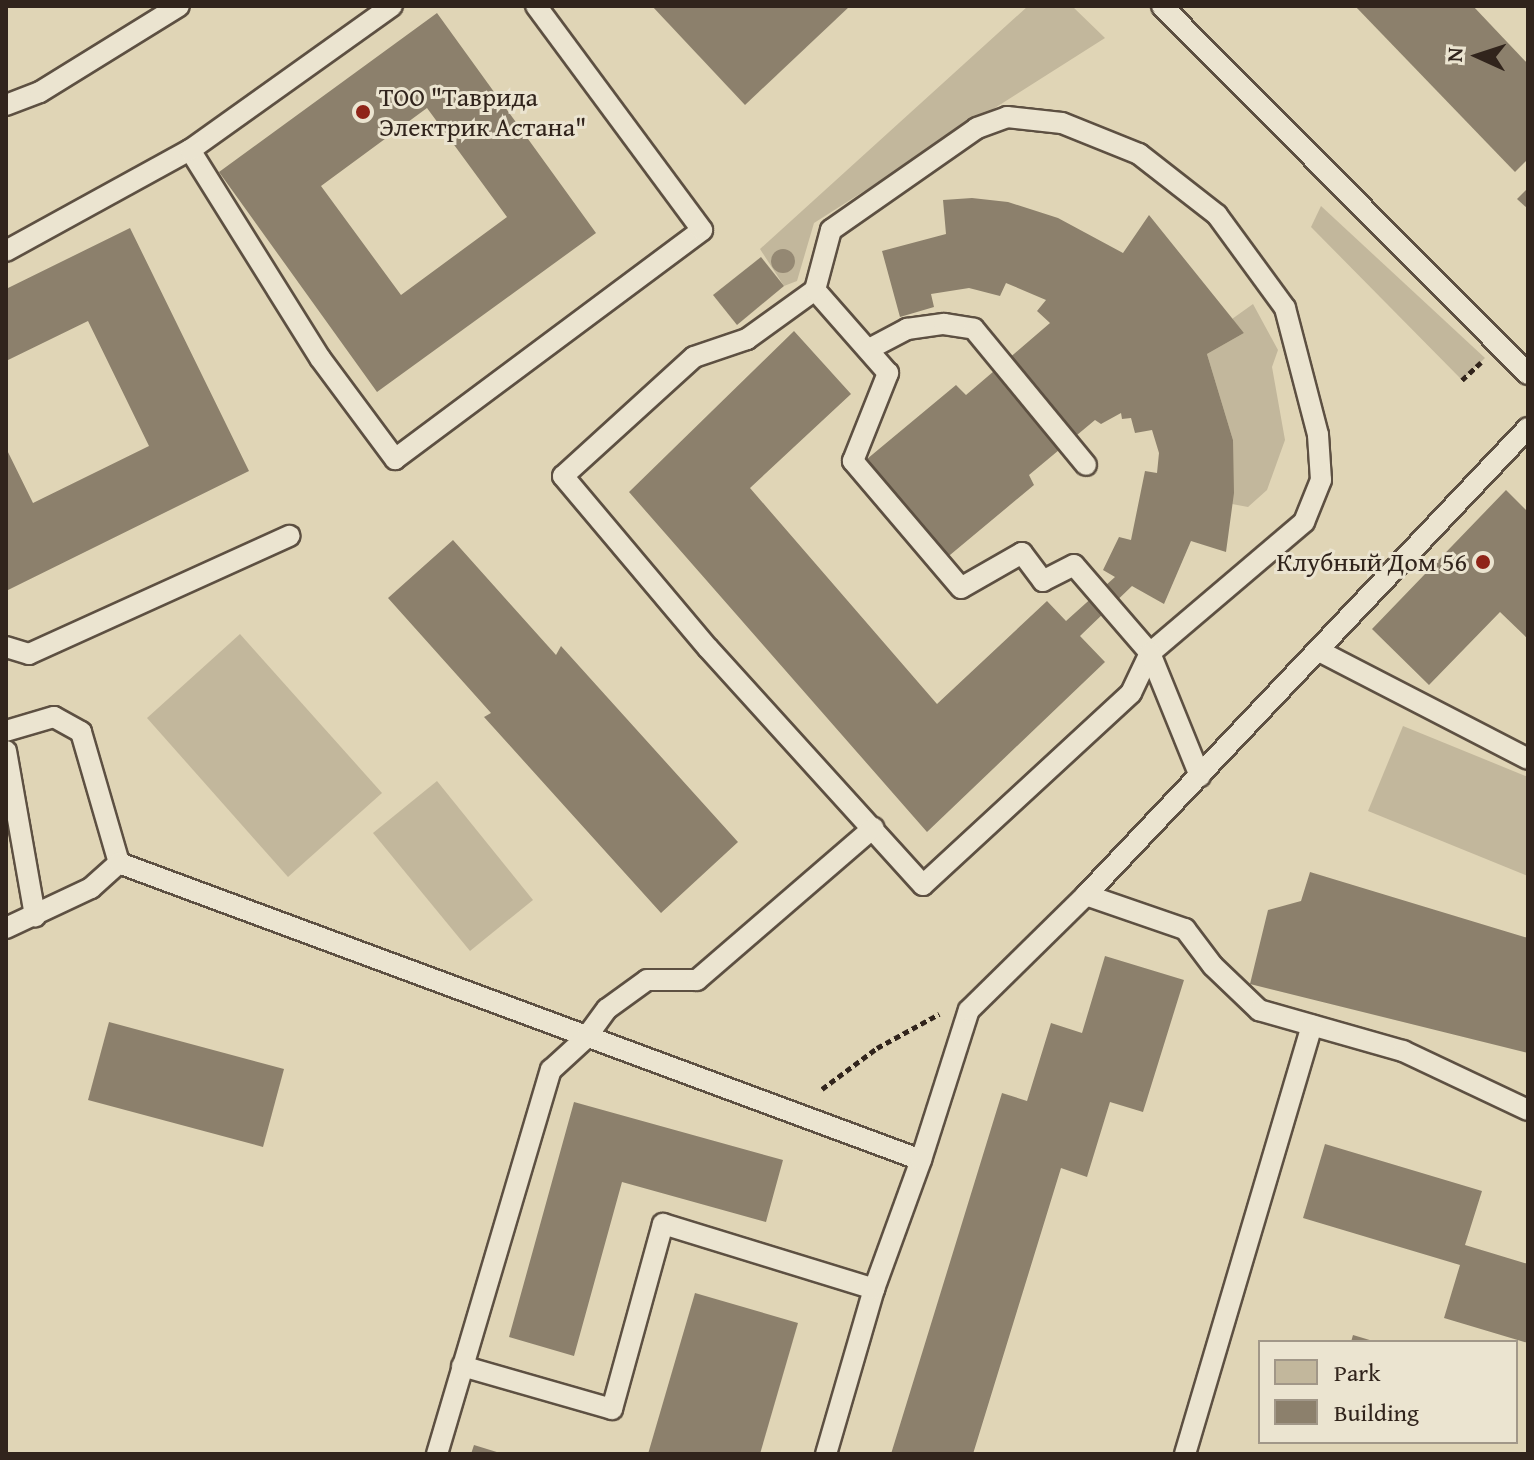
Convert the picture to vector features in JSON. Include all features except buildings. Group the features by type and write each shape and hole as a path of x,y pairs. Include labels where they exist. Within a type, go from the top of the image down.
{"lane":[{"path":"6,105 40,92 179,6"},
{"path":"6,251 190,150 392,6"},
{"path":"190,150 320,358 395,459 702,230 536,6"},
{"path":"1162,6 1528,374"},
{"path":"1007,117 1062,123 1139,154 1217,215 1285,308 1318,435 1321,480 1304,522 1150,653 1131,693 923,885 708,648 563,476 694,357 747,339 815,290 831,230 977,128 1007,117"},
{"path":"815,290 871,348 888,373 853,461 961,588 1022,553 1043,581 1074,565 1150,653 1200,776"},
{"path":"871,348 907,329 944,324 974,329 1086,465"},
{"path":"826,1454 874,1289 921,1160 969,1010 1086,895 1528,428"},
{"path":"6,647 29,654 289,536"},
{"path":"1319,651 1528,759"},
{"path":"6,731 54,717 81,732 119,863"},
{"path":"6,751 35,916"},
{"path":"437,1454 551,1070 585,1039 607,1009 647,980 697,980 873,828"},
{"path":"6,928 91,888 119,863"},
{"path":"119,863 585,1039 921,1160"},
{"path":"1086,895 1185,929 1213,966 1259,1010 1403,1051 1528,1110"},
{"path":"1185,1454 1312,1025"},
{"path":"462,1366 612,1409 663,1224 874,1289"}],"path":[{"path":"1462,380 1485,358"},
{"path":"822,1089 877,1048 940,1013"}],"green space":[{"path":"1028,6 1072,6 1105,38 814,223 797,281 784,286 760,249"},
{"path":"1321,206 1485,358 1462,380 1311,227"},
{"path":"1253,304 1278,350 1272,367 1285,440 1267,490 1248,507 1232,504 1233,440 1207,354 1244,333 1232,319"},
{"path":"240,634 382,793 288,877 147,718"},
{"path":"1403,726 1528,777 1528,876 1368,811"},
{"path":"437,781 533,900 470,951 373,833"}],"place":[{"name":"ТОО \"Таврида Электрик Астана\"","path":"363,112"},
{"name":"Клубный Дом 56","path":"1483,562"}]}
